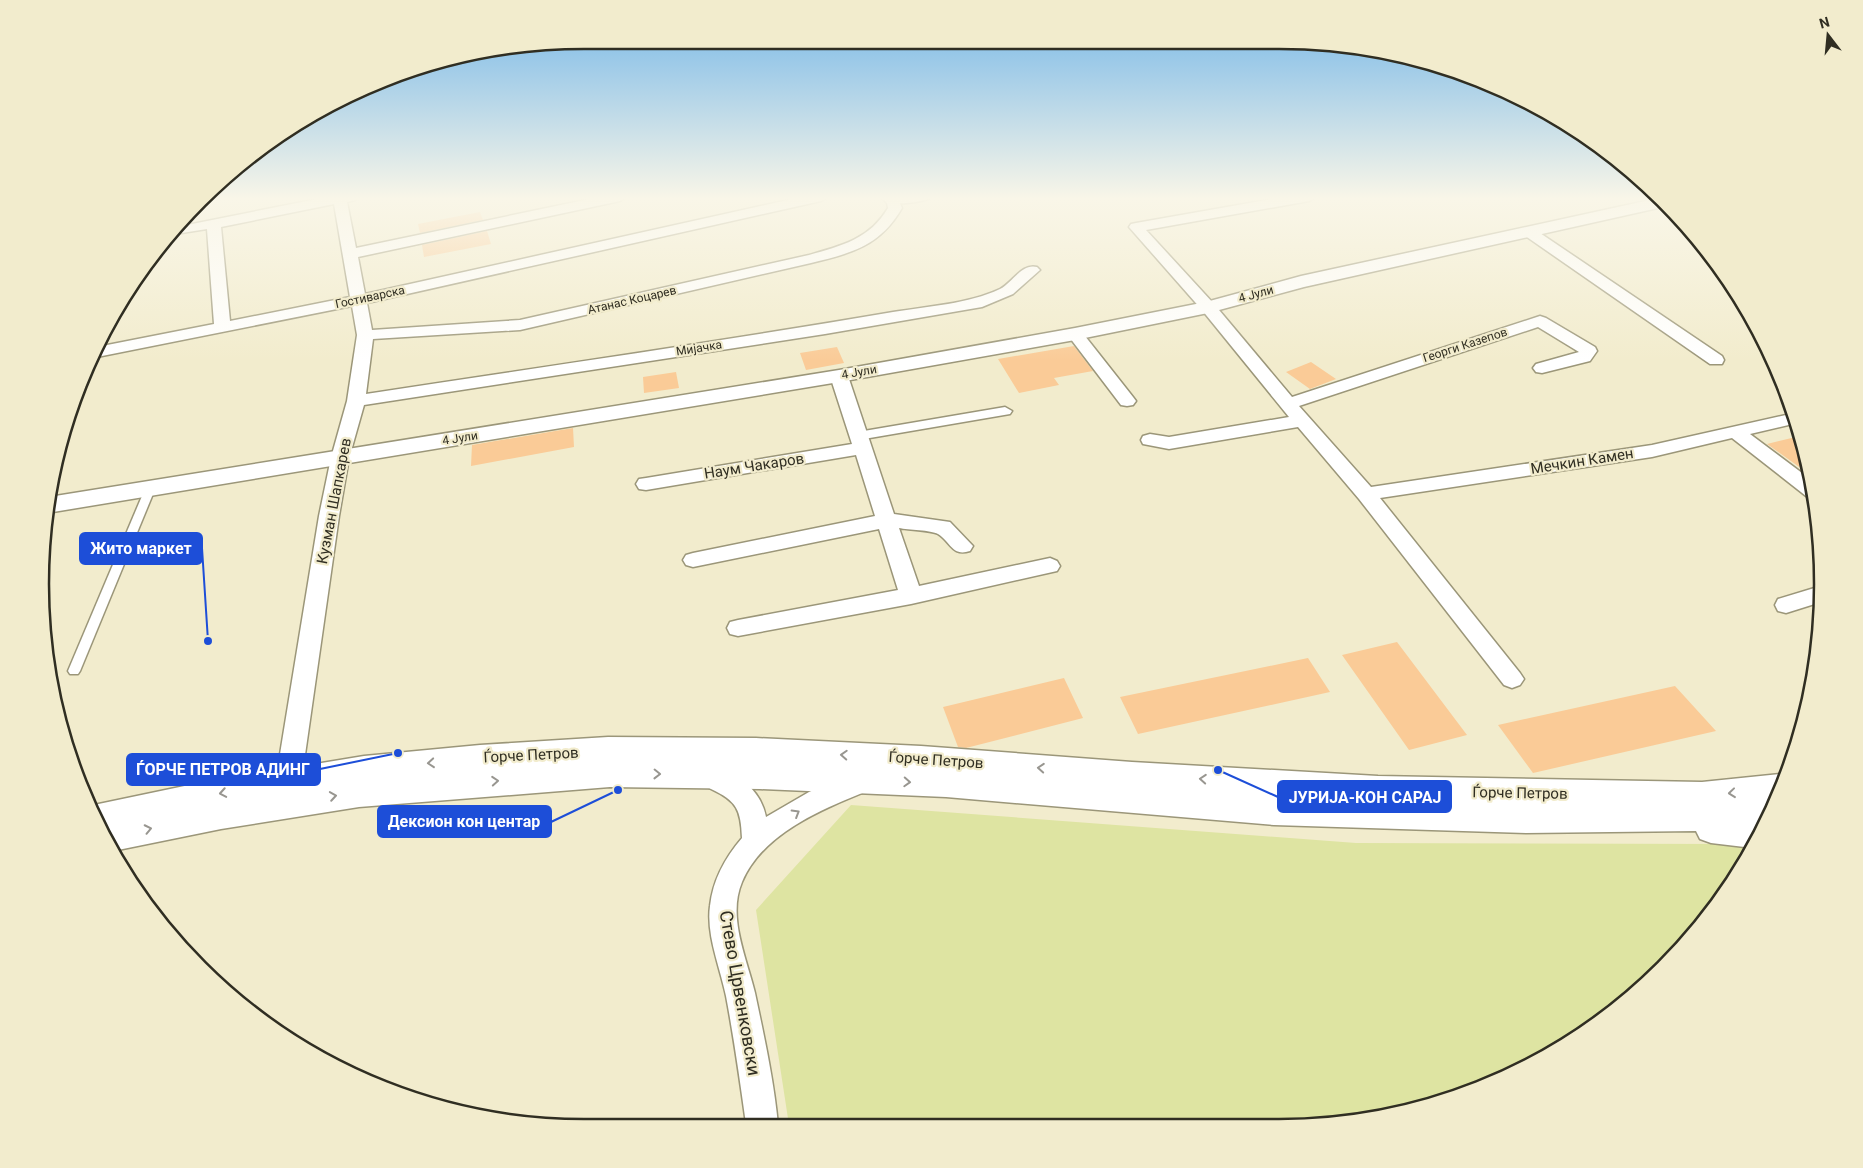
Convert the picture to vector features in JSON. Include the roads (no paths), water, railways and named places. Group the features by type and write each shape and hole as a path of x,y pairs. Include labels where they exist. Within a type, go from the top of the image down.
{"street":[{"path":"216,252 222,326"},
{"path":"351,254 363,252"},
{"name":"Гостиварска","path":"102,351 360,300 577,252"},
{"name":"Атанас Коцарев","path":"365,335 520,325 811,260 840,252"},
{"path":"1158,252 1208,307 1302,421 1366,494 1512,679"},
{"name":"4 Јули","path":"55,504 150,490 839,376 1076,334 1208,307 1301,282 1440,252"},
{"path":"1557,252 1716,360"},
{"name":"Кузман Шапкарев","path":"287,793 329,516 340,458 356,402 365,335 351,254"},
{"name":"Мијачка","path":"356,402 982,302 1008,291 1032,270"},
{"name":"Георги Казепов","path":"1288,404 1540,321 1588,351 1584,356 1542,368"},
{"path":"1076,334 1127,401"},
{"path":"839,376 912,596"},
{"name":"Наум Чакаров","path":"646,484 1005,411"},
{"name":"Мечкин Камен","path":"1366,494 1652,451 1788,420"},
{"path":"1150,440 1169,443 1302,421"},
{"path":"1734,432 1805,485"},
{"path":"693,560 887,520 943,527 963,546"},
{"path":"738,628 912,596 1050,566"},
{"path":"1786,605 1814,596"},
{"name":"Ѓорче Петров","path":"112,837 287,793 364,769 480,758 608,750 756,751 921,759 1378,790 1702,796 1774,789"},
{"name":"Ѓорче Петров","path":"102,817 287,793 359,793 610,774 709,775 946,784 1274,810 1526,819 1717,817 1763,813"},
{"path":"709,775 730,785 742,793 749,801 755,816 755,840"},
{"name":"Стево Црвенковски","path":"761,1119 746,1023 726,930 723,907 728,884 736,863 755,840 827,796 864,780"},
{"path":"1608,818 1753,833"}],"lane":[{"path":"74,671 150,490"}],"place":[{"name":"Жито маркет","path":"208,641"},
{"name":"ЃОРЧЕ ПЕТРОВ АДИНГ","path":"398,753"},
{"name":"ЈУРИЈА-КОН САРАЈ","path":"1218,770"},
{"name":"Дексион кон центар","path":"618,790"}]}
